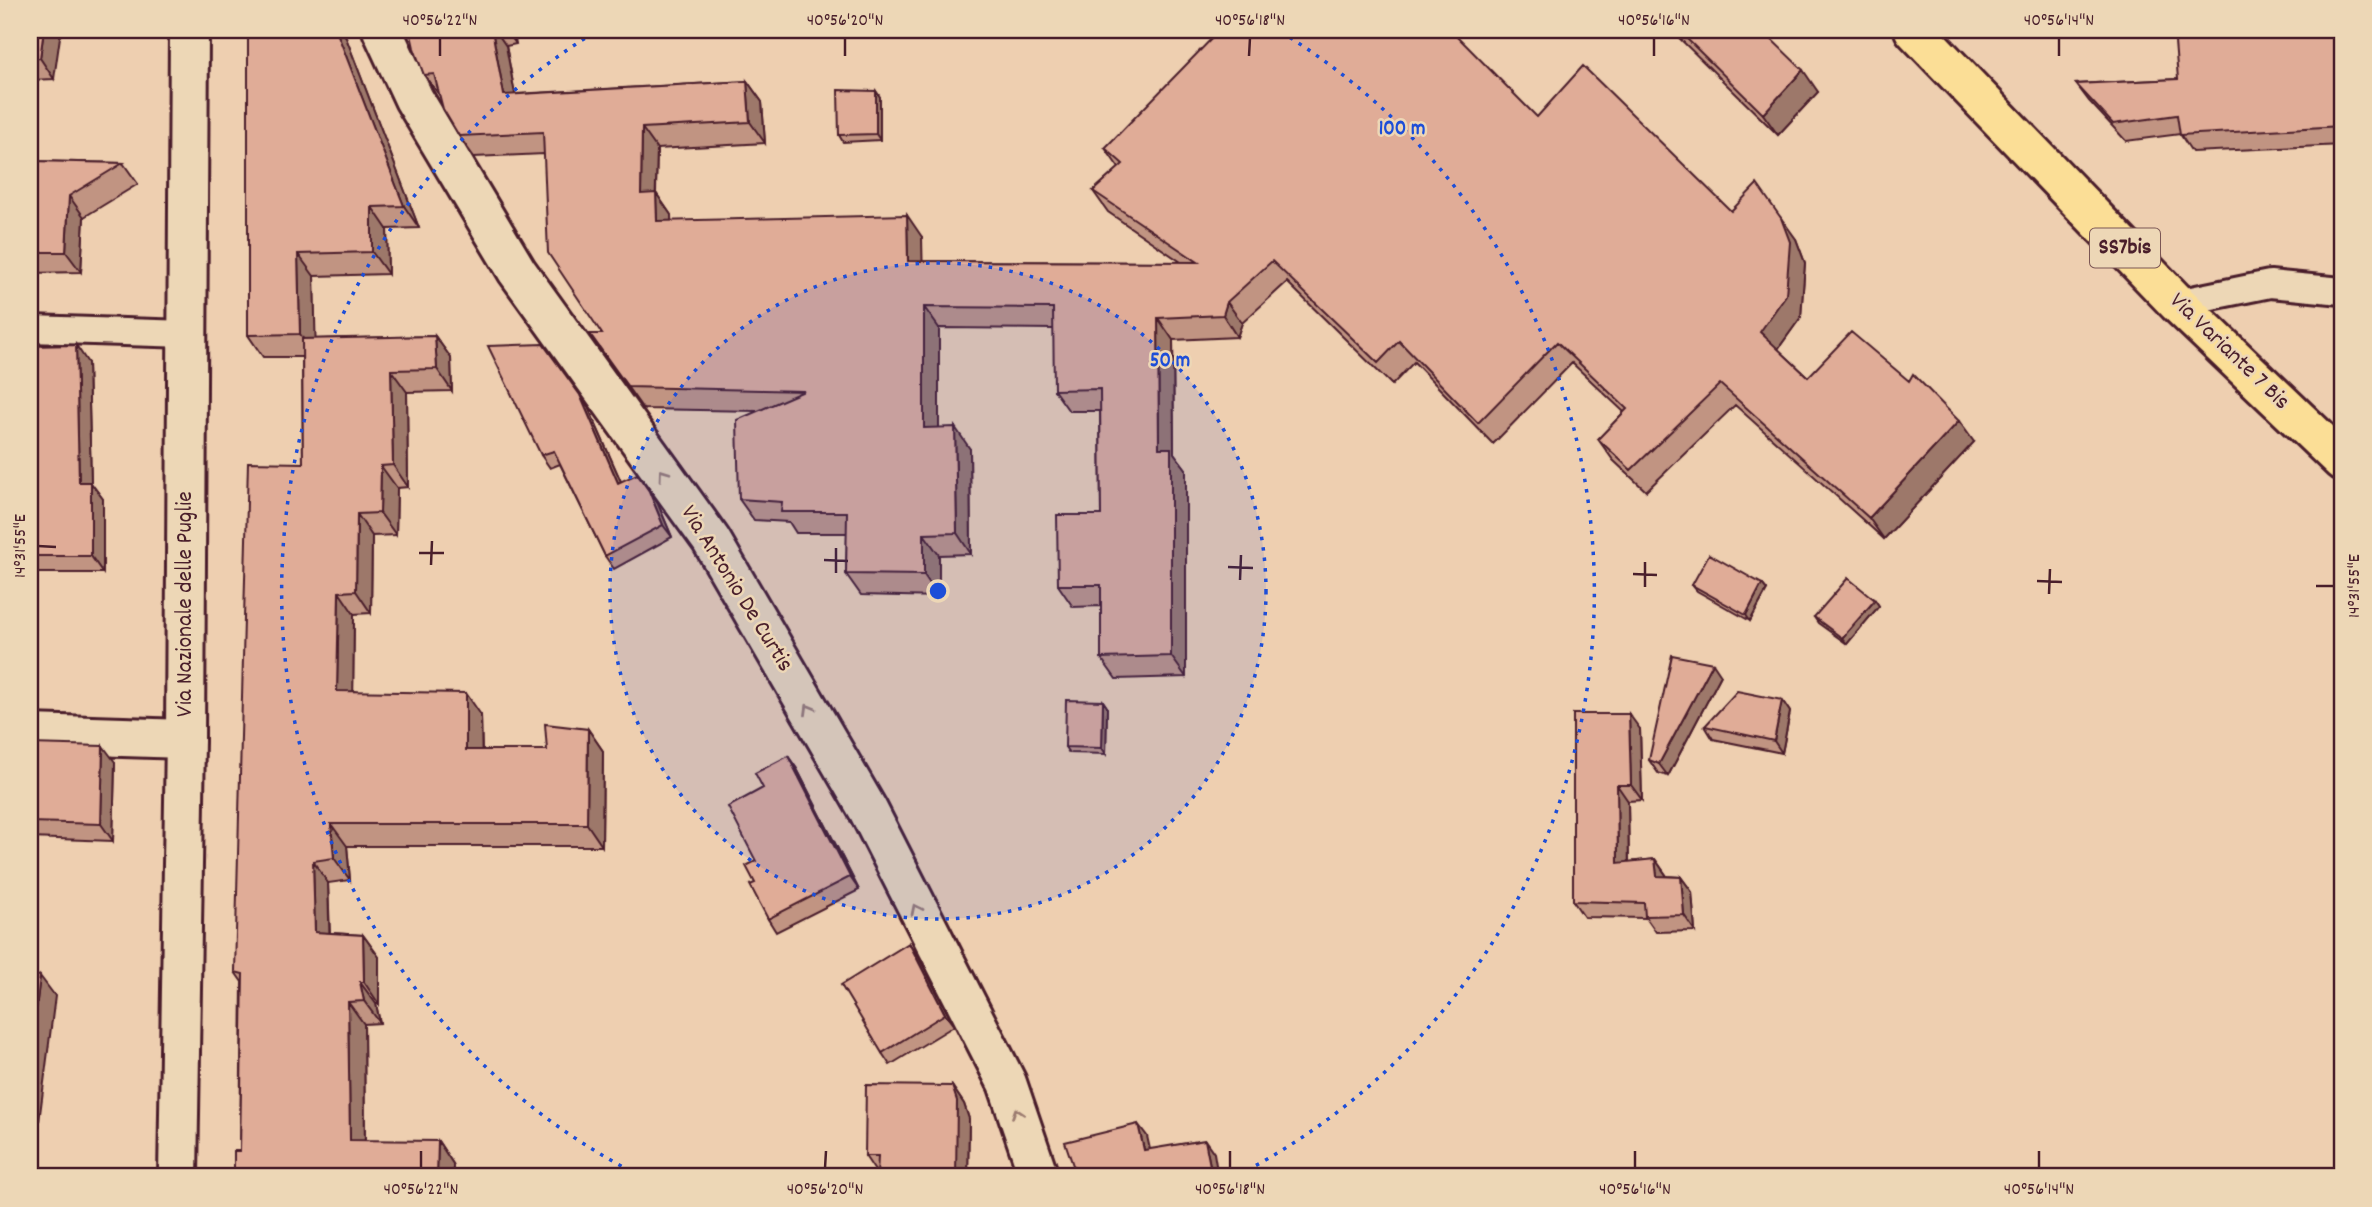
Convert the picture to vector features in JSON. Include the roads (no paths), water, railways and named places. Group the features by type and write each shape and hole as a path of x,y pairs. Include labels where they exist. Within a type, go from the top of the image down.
{"main road":[{"name":"Via Variante 7 Bis","path":"1914,30 2178,303 2342,461"}],"street":[{"name":"Via Nazionale delle Puglie","path":"178,1177 185,739 189,30"},
{"name":"Via Antonio De Curtis","path":"382,30 414,99 517,271 711,540 868,810 1007,1083 1039,1177"},
{"path":"30,734 185,739"}],"lane":[{"path":"2178,303 2270,284 2342,291"},
{"path":"30,329 188,334"}]}
